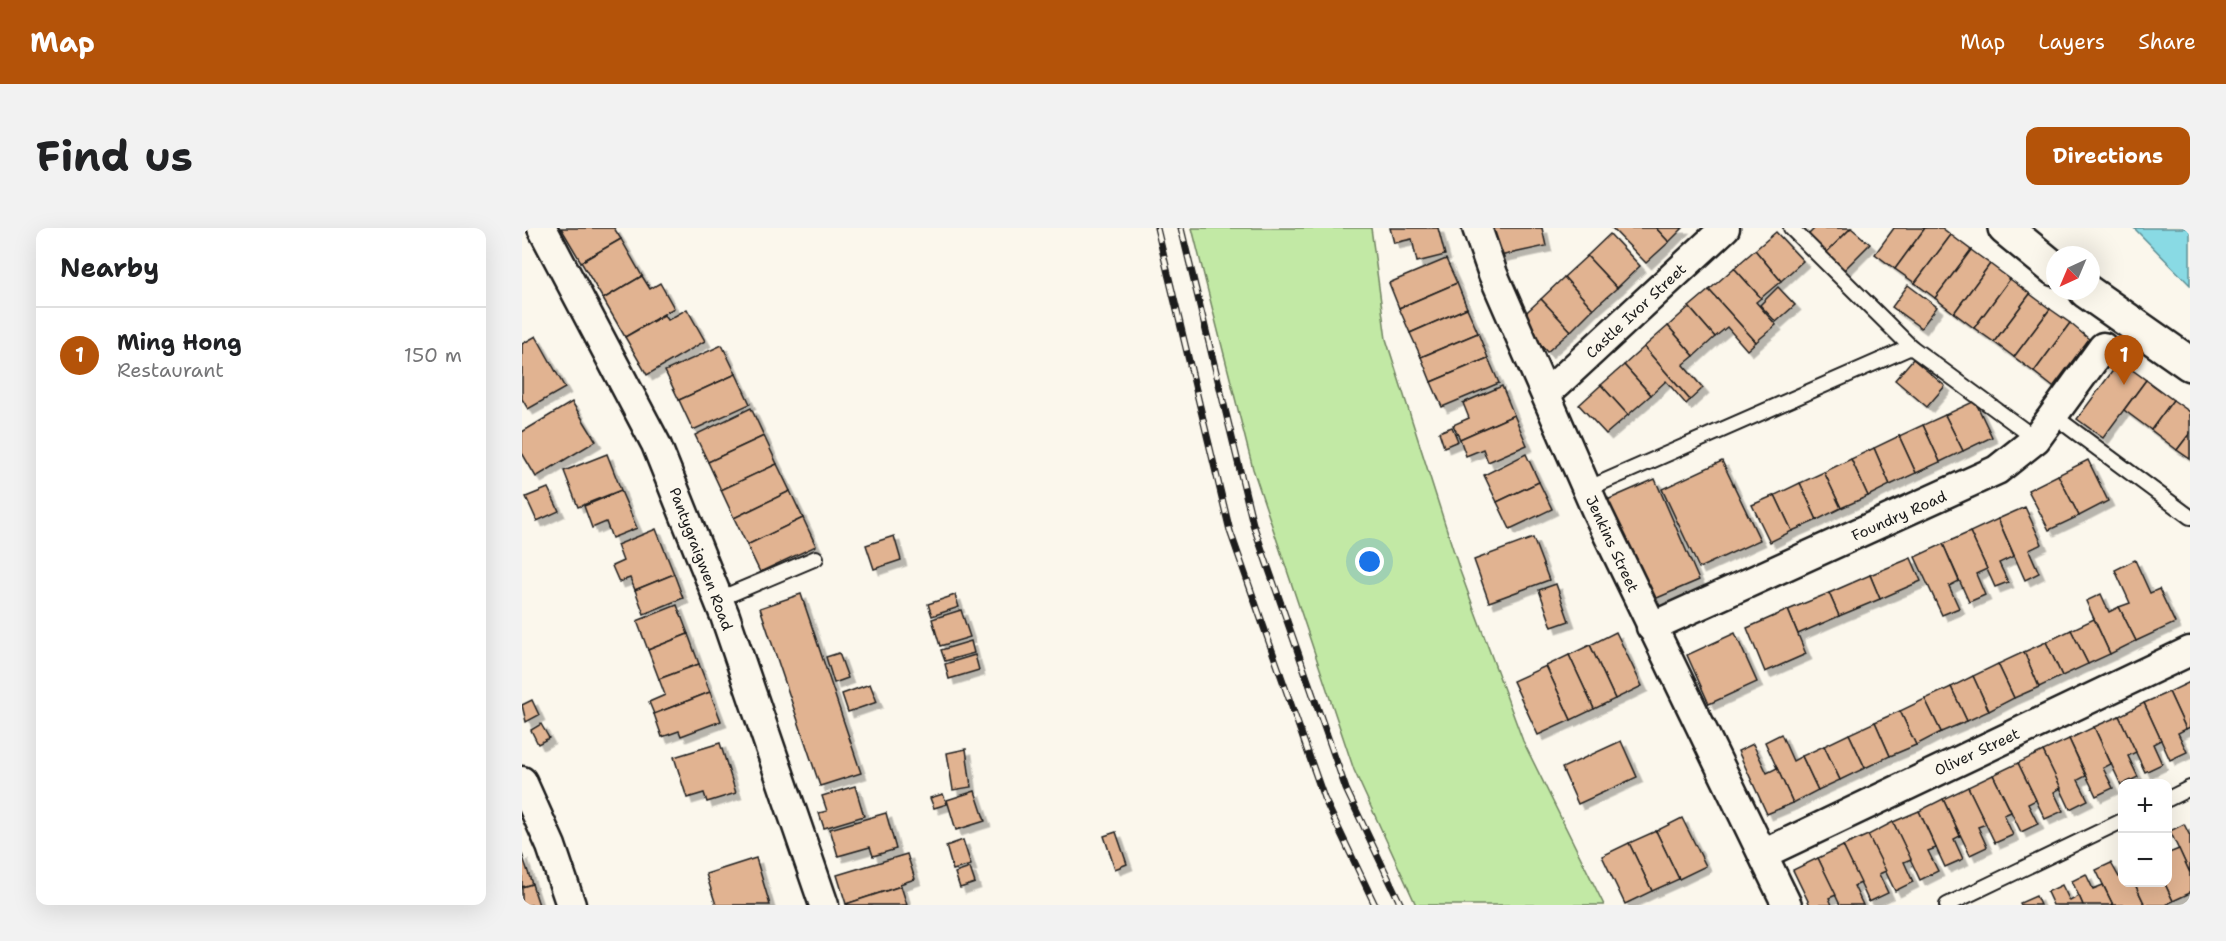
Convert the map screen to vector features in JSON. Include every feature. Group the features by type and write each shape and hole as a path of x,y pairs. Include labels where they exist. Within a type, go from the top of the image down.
{"main road":[{"path":"2005,228 2046,262"},
{"path":"2099,300 2190,364"}],"street":[{"name":"Pantygraigwen Road","path":"542,228 656,444 718,599 824,905"},
{"name":"Jenkins Street","path":"1477,228 1493,274 1547,393 1587,489 1651,627 1787,905"},
{"name":"Castle Ivor Street","path":"1547,393 1725,228"},
{"name":"Foundry Road","path":"1651,627 1969,485 1997,470 2036,439 2103,347"},
{"name":"Oliver Street","path":"1763,854 2190,651"},
{"path":"522,782 551,846 571,905"}],"lane":[{"path":"1791,228 1911,347 2036,439"},
{"path":"1587,489 1911,347"},
{"path":"2054,416 2190,517"},
{"path":"718,599 816,558"},
{"path":"2172,797 2190,788"},
{"path":"1947,905 2118,823"}],"green space":[{"path":"1192,228 1371,228 1386,339 1460,571 1523,741 1604,905 1416,905 1354,770 1253,469"}],"water":[{"path":"2134,228 2190,228 2190,285"}],"building":[{"path":"561,228 614,228 621,239 581,262"},
{"path":"1390,228 1438,228 1445,255 1417,262 1412,239 1394,243"},
{"path":"1542,228 1546,246 1495,257 1489,230"},
{"path":"1612,228 1656,228 1669,242 1646,263"},
{"path":"1656,228 1683,228 1669,242"},
{"path":"1815,228 1851,228 1826,253 1808,235"},
{"path":"1851,228 1870,244 1844,270 1826,253"},
{"path":"1894,228 1925,228 1895,269 1875,254"},
{"path":"1925,228 1942,228 1951,235 1915,283 1895,269"},
{"path":"1776,232 1803,261 1781,281 1755,250"},
{"path":"1610,234 1640,266 1617,288 1587,256"},
{"path":"1951,235 1971,250 1935,298 1915,283"},
{"path":"621,239 642,276 603,299 581,262"},
{"path":"1755,250 1781,281 1761,298 1734,268"},
{"path":"1971,250 1990,264 1954,313 1935,298"},
{"path":"1587,256 1617,288 1593,309 1564,277"},
{"path":"1446,259 1457,283 1399,308 1389,283"},
{"path":"1990,264 2010,279 1974,328 1954,313"},
{"path":"1734,268 1761,298 1756,302 1776,325 1756,342 1709,290"},
{"path":"642,276 650,289 660,283 674,308 625,337 603,299"},
{"path":"1564,277 1593,309 1571,331 1541,299"},
{"path":"2010,279 2030,294 1994,342 1974,328"},
{"path":"1457,283 1467,308 1410,333 1399,308"},
{"path":"1908,285 1937,307 1921,328 1892,307"},
{"path":"1778,287 1795,305 1776,322 1760,305"},
{"path":"1709,290 1756,342 1747,350 1727,327 1715,337 1689,307"},
{"path":"2030,294 2050,309 2014,357 1994,342"},
{"path":"1541,299 1571,331 1547,352 1518,320"},
{"path":"1689,307 1715,337 1694,356 1668,326"},
{"path":"1467,308 1478,333 1421,357 1410,333"},
{"path":"687,309 705,341 647,375 625,337 664,315 668,320"},
{"path":"2050,309 2070,323 2034,372 2014,357"},
{"path":"2070,323 2089,339 2053,387 2034,372"},
{"path":"1668,326 1694,356 1683,365 1703,388 1690,400 1644,347"},
{"path":"1478,333 1488,358 1431,382 1421,357"},
{"path":"536,336 565,388 528,409 522,399 522,344"},
{"path":"722,345 736,374 679,400 665,371"},
{"path":"1644,347 1690,400 1686,404 1666,381 1651,395 1624,365"},
{"path":"1488,358 1499,383 1442,407 1431,382"},
{"path":"1913,359 1945,386 1927,407 1895,380"},
{"path":"2120,361 2146,380 2103,438 2077,419"},
{"path":"1624,365 1651,395 1628,415 1601,385"},
{"path":"736,374 750,404 693,430 679,400"},
{"path":"2146,380 2173,400 2151,430 2124,410"},
{"path":"1601,385 1628,415 1606,434 1579,405"},
{"path":"1502,386 1514,415 1460,439 1453,425 1469,418 1463,403"},
{"path":"2173,400 2190,412 2190,433 2177,450 2151,430"},
{"path":"1975,401 1992,437 1963,451 1945,415"},
{"path":"572,402 596,441 536,477 522,453 522,432"},
{"path":"751,408 764,436 708,462 695,435"},
{"path":"1514,415 1527,445 1488,462 1483,449 1466,456 1460,439"},
{"path":"1945,415 1963,451 1940,462 1923,425"},
{"path":"1923,425 1940,462 1916,473 1899,436"},
{"path":"1452,427 1458,441 1444,447 1439,432"},
{"path":"2190,433 2190,459 2177,450"},
{"path":"764,436 777,464 721,490 708,462"},
{"path":"1899,436 1916,473 1890,485 1874,448"},
{"path":"1874,448 1890,485 1868,496 1851,459"},
{"path":"607,454 621,490 578,507 564,471"},
{"path":"1526,454 1539,482 1497,502 1484,475"},
{"path":"1851,459 1868,496 1841,508 1824,472"},
{"path":"2088,460 2108,501 2079,516 2058,475"},
{"path":"1722,461 1760,540 1699,568 1662,489"},
{"path":"777,464 790,491 734,518 721,490"},
{"path":"1824,472 1841,508 1817,520 1800,483"},
{"path":"2058,475 2079,516 2049,530 2028,490"},
{"path":"1655,479 1699,580 1650,601 1605,501"},
{"path":"1539,482 1552,509 1510,529 1497,502"},
{"path":"1800,483 1817,520 1792,531 1775,495"},
{"path":"548,488 559,511 537,521 526,497"},
{"path":"621,491 637,528 612,538 606,522 592,528 584,506"},
{"path":"790,491 803,518 747,545 734,518"},
{"path":"1775,495 1792,531 1770,542 1752,505"},
{"path":"2025,507 2042,544 2029,550 2039,573 2025,580 1998,519"},
{"path":"803,518 816,546 760,572 747,545"},
{"path":"1998,519 2014,556 1999,563 2008,582 1995,587 1970,532"},
{"path":"656,529 674,574 635,590 630,578 619,582 612,566 623,561 617,545"},
{"path":"1970,532 1987,569 1976,574 1985,595 1969,602 1943,544"},
{"path":"894,536 901,560 874,569 866,545"},
{"path":"1533,538 1549,580 1489,602 1474,560"},
{"path":"1943,544 1959,581 1949,586 1959,608 1942,615 1915,557"},
{"path":"1911,558 1921,581 1880,599 1870,575"},
{"path":"2135,560 2150,593 2159,589 2175,623 2136,641 2119,607 2130,603 2115,570"},
{"path":"674,574 683,598 644,614 635,590"},
{"path":"1870,575 1880,599 1839,616 1829,593"},
{"path":"1556,584 1569,621 1552,627 1539,590"},
{"path":"1829,593 1839,616 1798,634 1788,610"},
{"path":"801,594 861,773 820,786 760,608"},
{"path":"2101,594 2109,612 2119,607 2136,641 2110,654 2086,601"},
{"path":"955,595 959,607 932,616 928,604"},
{"path":"677,605 688,634 648,650 637,621"},
{"path":"961,610 970,637 940,646 932,619"},
{"path":"1788,610 1806,654 1765,672 1747,628"},
{"path":"2094,619 2110,654 2088,664 2071,630"},
{"path":"2071,630 2088,664 2062,676 2046,642"},
{"path":"1616,632 1642,686 1615,699 1590,645"},
{"path":"1735,633 1757,682 1709,704 1687,655"},
{"path":"688,634 699,664 659,679 648,650"},
{"path":"971,641 974,653 945,661 941,650"},
{"path":"2046,642 2062,676 2039,687 2024,652"},
{"path":"1590,645 1615,699 1594,709 1569,655"},
{"path":"2024,652 2039,687 2014,698 1998,664"},
{"path":"839,653 848,678 834,683 826,657"},
{"path":"975,655 979,670 949,679 945,664"},
{"path":"1569,655 1594,709 1571,720 1546,666"},
{"path":"699,664 710,692 654,714 649,702 665,695 659,679"},
{"path":"1998,664 2014,698 1989,711 1973,676"},
{"path":"1546,666 1571,720 1538,735 1513,681"},
{"path":"1973,676 1989,711 1967,721 1951,687"},
{"path":"2190,682 2190,727 2186,729 2169,692"},
{"path":"870,684 877,702 848,712 842,694"},
{"path":"1951,687 1967,721 1941,732 1925,699"},
{"path":"710,692 721,721 681,736 679,731 662,737 654,714"},
{"path":"2169,692 2186,729 2178,733 2187,752 2170,760 2144,703"},
{"path":"1925,699 1941,732 1916,745 1900,711"},
{"path":"532,700 539,715 526,722 522,705"},
{"path":"2144,703 2161,740 2153,744 2162,764 2145,772 2119,716"},
{"path":"1900,711 1916,745 1890,756 1875,722"},
{"path":"2119,716 2136,752 2128,756 2138,777 2118,779 2094,727"},
{"path":"1875,722 1890,756 1865,768 1849,734"},
{"path":"541,724 549,738 538,744 531,730"},
{"path":"2094,727 2111,764 2103,768 2113,788 2096,796 2069,739"},
{"path":"1781,734 1793,761 1802,756 1818,790 1793,803 1765,742"},
{"path":"1849,734 1865,768 1840,780 1824,746"},
{"path":"2069,739 2086,776 2078,780 2088,800 2070,809 2043,751"},
{"path":"1621,741 1637,777 1578,804 1562,768"},
{"path":"720,743 736,793 707,802 704,793 687,798 674,757"},
{"path":"1753,744 1767,773 1777,768 1793,803 1767,814 1738,751"},
{"path":"1824,746 1840,780 1818,790 1802,756"},
{"path":"966,749 971,787 953,790 947,753"},
{"path":"2043,751 2061,788 2054,792 2063,811 2045,819 2018,763"},
{"path":"2018,763 2036,800 2028,804 2038,824 2021,832 1993,775"},
{"path":"1993,775 2011,812 2004,815 2013,835 1995,843 1968,787"},
{"path":"855,786 864,816 824,828 819,813 827,811 822,796"},
{"path":"1968,787 1986,824 1978,827 1987,847 1970,855 1943,799"},
{"path":"975,791 985,821 956,830 947,800"},
{"path":"943,794 947,804 934,808 930,798"},
{"path":"1943,799 1960,836 1954,839 1963,859 1945,867 1919,811"},
{"path":"1919,811 1936,848 1928,851 1938,871 1920,880 1893,822"},
{"path":"886,813 896,849 873,856 870,847 838,856 830,829"},
{"path":"1682,818 1706,866 1679,879 1656,831"},
{"path":"1893,822 1911,859 1904,862 1913,882 1895,891 1868,835"},
{"path":"2184,824 2190,836 2190,873 2172,835 2172,830"},
{"path":"1656,831 1679,879 1652,891 1629,843"},
{"path":"1116,832 1127,864 1115,869 1104,836"},
{"path":"1868,835 1886,871 1879,874 1888,893 1869,902 1843,846"},
{"path":"963,840 971,865 953,870 946,846"},
{"path":"1629,843 1652,891 1625,904 1602,856"},
{"path":"1843,846 1861,883 1854,886 1863,905 1840,905 1818,858"},
{"path":"2179,849 2190,873 2190,893 2173,901 2166,887 2172,887 2172,852"},
{"path":"522,854 532,884 522,887"},
{"path":"907,854 915,879 900,884 901,886 846,904 837,875"},
{"path":"756,858 770,905 716,905 706,874"},
{"path":"1818,858 1836,895 1829,898 1832,905 1810,905 1793,870"},
{"path":"2111,863 2118,875 2118,887 2136,887 2145,905 2113,905 2096,870"},
{"path":"970,868 975,883 960,888 955,873"},
{"path":"2086,874 2093,889 2103,885 2113,905 2083,905 2072,881"},
{"path":"532,884 539,905 522,905 522,887"},
{"path":"2062,885 2070,901 2079,896 2083,905 2053,905 2047,892"},
{"path":"901,886 907,905 846,904"},
{"path":"2136,887 2166,887 2173,901 2166,905 2145,905"},
{"path":"2036,896 2040,905 2021,905 2020,903"}],"railway":[{"path":"1157,228 1230,531 1324,798 1375,905"},
{"path":"1181,228 1253,524 1346,789 1401,905"}],"place":[{"name":"Ming Hong","path":"2124,385"}]}
